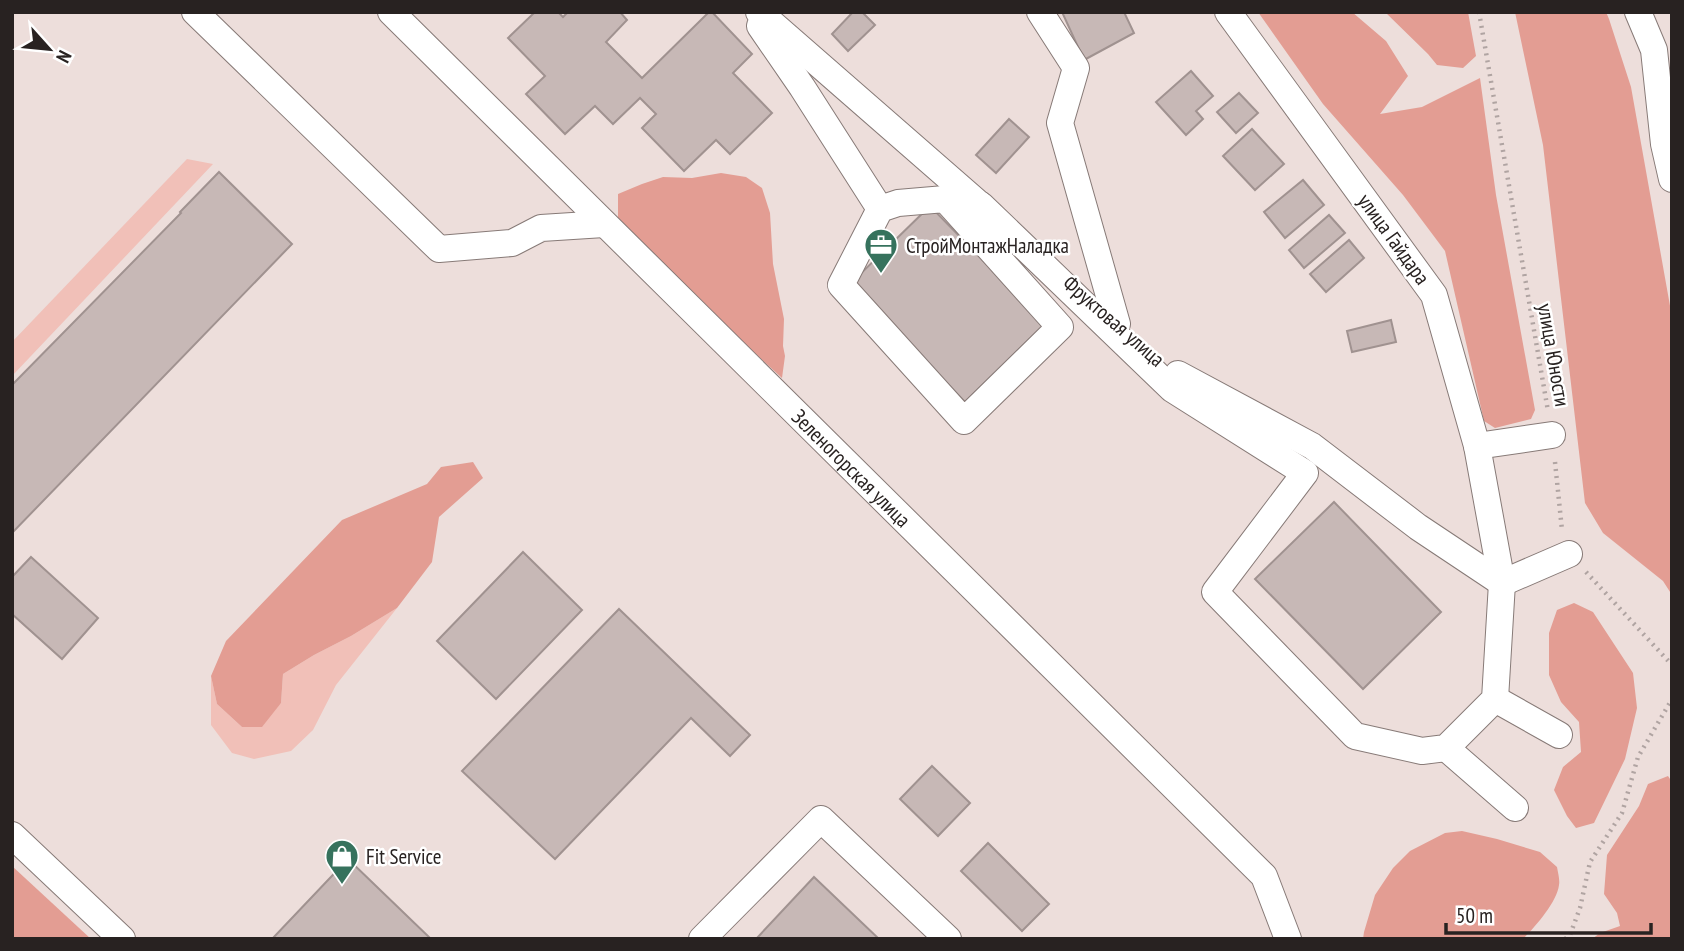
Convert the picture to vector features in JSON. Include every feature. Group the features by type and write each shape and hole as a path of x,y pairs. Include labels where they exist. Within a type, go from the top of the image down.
{"street":[{"path":"195,12 439,249 512,243 541,228 604,224"},
{"name":"Зеленогорская улица","path":"391,12 1264,876 1288,939"},
{"path":"750,12 803,87 880,209"},
{"name":"Фруктовая улица","path":"759,12 1168,368 1312,446 1418,527 1502,583"},
{"path":"1040,12 1076,68 1060,123 1117,324"},
{"name":"улица Гайдара","path":"1228,12 1434,295 1477,446 1502,583 1495,699"},
{"path":"1638,12 1654,50 1664,144 1672,179"},
{"path":"945,199 1060,327 964,421 841,285 880,209 898,203 945,199 981,205 1172,389 1305,473 1214,592 1355,736 1422,751 1446,748 1495,699 1559,735"},
{"path":"1477,446 1552,435"},
{"path":"1502,583 1569,554"},
{"path":"1446,748 1515,808"},
{"path":"702,939 821,820 948,939"},
{"path":"12,835 122,939"}],"path":[{"name":"улица Юности","path":"1479,12 1552,435 1562,537 1569,554 1672,665"},
{"path":"1565,939 1570,935 1580,908 1590,862 1622,813 1638,757 1672,699"}],"shaded area":[{"path":"1258,12 1352,12 1386,41 1408,76 1380,114 1422,107 1480,78 1496,195 1535,410 1531,419 1495,428 1484,421 1445,251 1403,195 1323,104"},
{"path":"1385,12 1468,12 1476,56 1463,68 1437,65"},
{"path":"1515,12 1606,12 1631,87 1672,317 1672,595 1663,581 1603,533 1585,503 1543,145"},
{"path":"187,159 213,164 12,376 12,342"},
{"path":"721,173 746,177 762,188 770,213 773,264 784,319 785,356 782,378 618,228 618,194 663,177 692,178"},
{"path":"473,462 483,478 439,517 432,562 397,608 283,674 281,703 262,727 242,727 217,704 211,676 226,641 342,520 427,484 441,467"},
{"path":"1574,603 1593,612 1633,673 1637,708 1625,759 1594,823 1576,828 1554,790 1563,767 1581,752 1579,722 1561,702 1549,675 1549,633 1557,610"},
{"path":"397,608 336,685 313,730 291,751 254,759 232,753 211,725 211,676 217,704 242,727 281,703 283,674"},
{"path":"1668,776 1672,782 1672,939 1592,939 1620,926 1617,913 1604,894 1607,855 1639,806 1648,784"},
{"path":"1462,831 1540,852 1557,867 1559,881 1554,899 1528,934 1523,939 1363,939 1375,895 1393,868 1410,851 1445,833"},
{"path":"12,866 91,939 12,939"}],"building":[{"path":"535,12 558,12 563,17 568,12 620,12 627,20 606,42 642,78 712,12 752,54 733,73 772,113 730,154 716,140 684,171 642,128 656,114 640,98 613,124 595,106 565,134 526,94 545,76 508,38"},
{"path":"853,12 862,12 875,25 848,51 832,34"},
{"path":"1062,12 1124,12 1134,33 1084,60"},
{"path":"1191,71 1213,96 1196,111 1203,119 1186,135 1156,102"},
{"path":"1239,93 1258,113 1236,133 1217,112"},
{"path":"1009,119 1029,137 996,173 976,155"},
{"path":"1252,129 1284,164 1255,190 1223,156"},
{"path":"219,172 292,244 12,533 12,385"},
{"path":"1303,180 1324,205 1285,238 1264,212"},
{"path":"930,206 1045,324 965,402 850,284"},
{"path":"1329,215 1345,233 1304,268 1289,250"},
{"path":"1349,240 1364,258 1326,292 1310,274"},
{"path":"1391,320 1396,342 1352,352 1347,331"},
{"path":"1334,502 1441,612 1363,689 1255,579"},
{"path":"523,552 582,610 496,699 437,641"},
{"path":"31,557 98,618 62,659 12,614 12,577"},
{"path":"619,609 750,735 730,756 691,718 555,859 462,771"},
{"path":"932,766 970,803 938,836 900,799"},
{"path":"988,843 1049,904 1022,931 961,871"},
{"path":"348,859 431,939 272,939"},
{"path":"814,877 879,939 756,939"}],"place":[{"name":"СтройМонтажНаладка","path":"881,275"},
{"name":"Fit Service","path":"342,886"}]}
